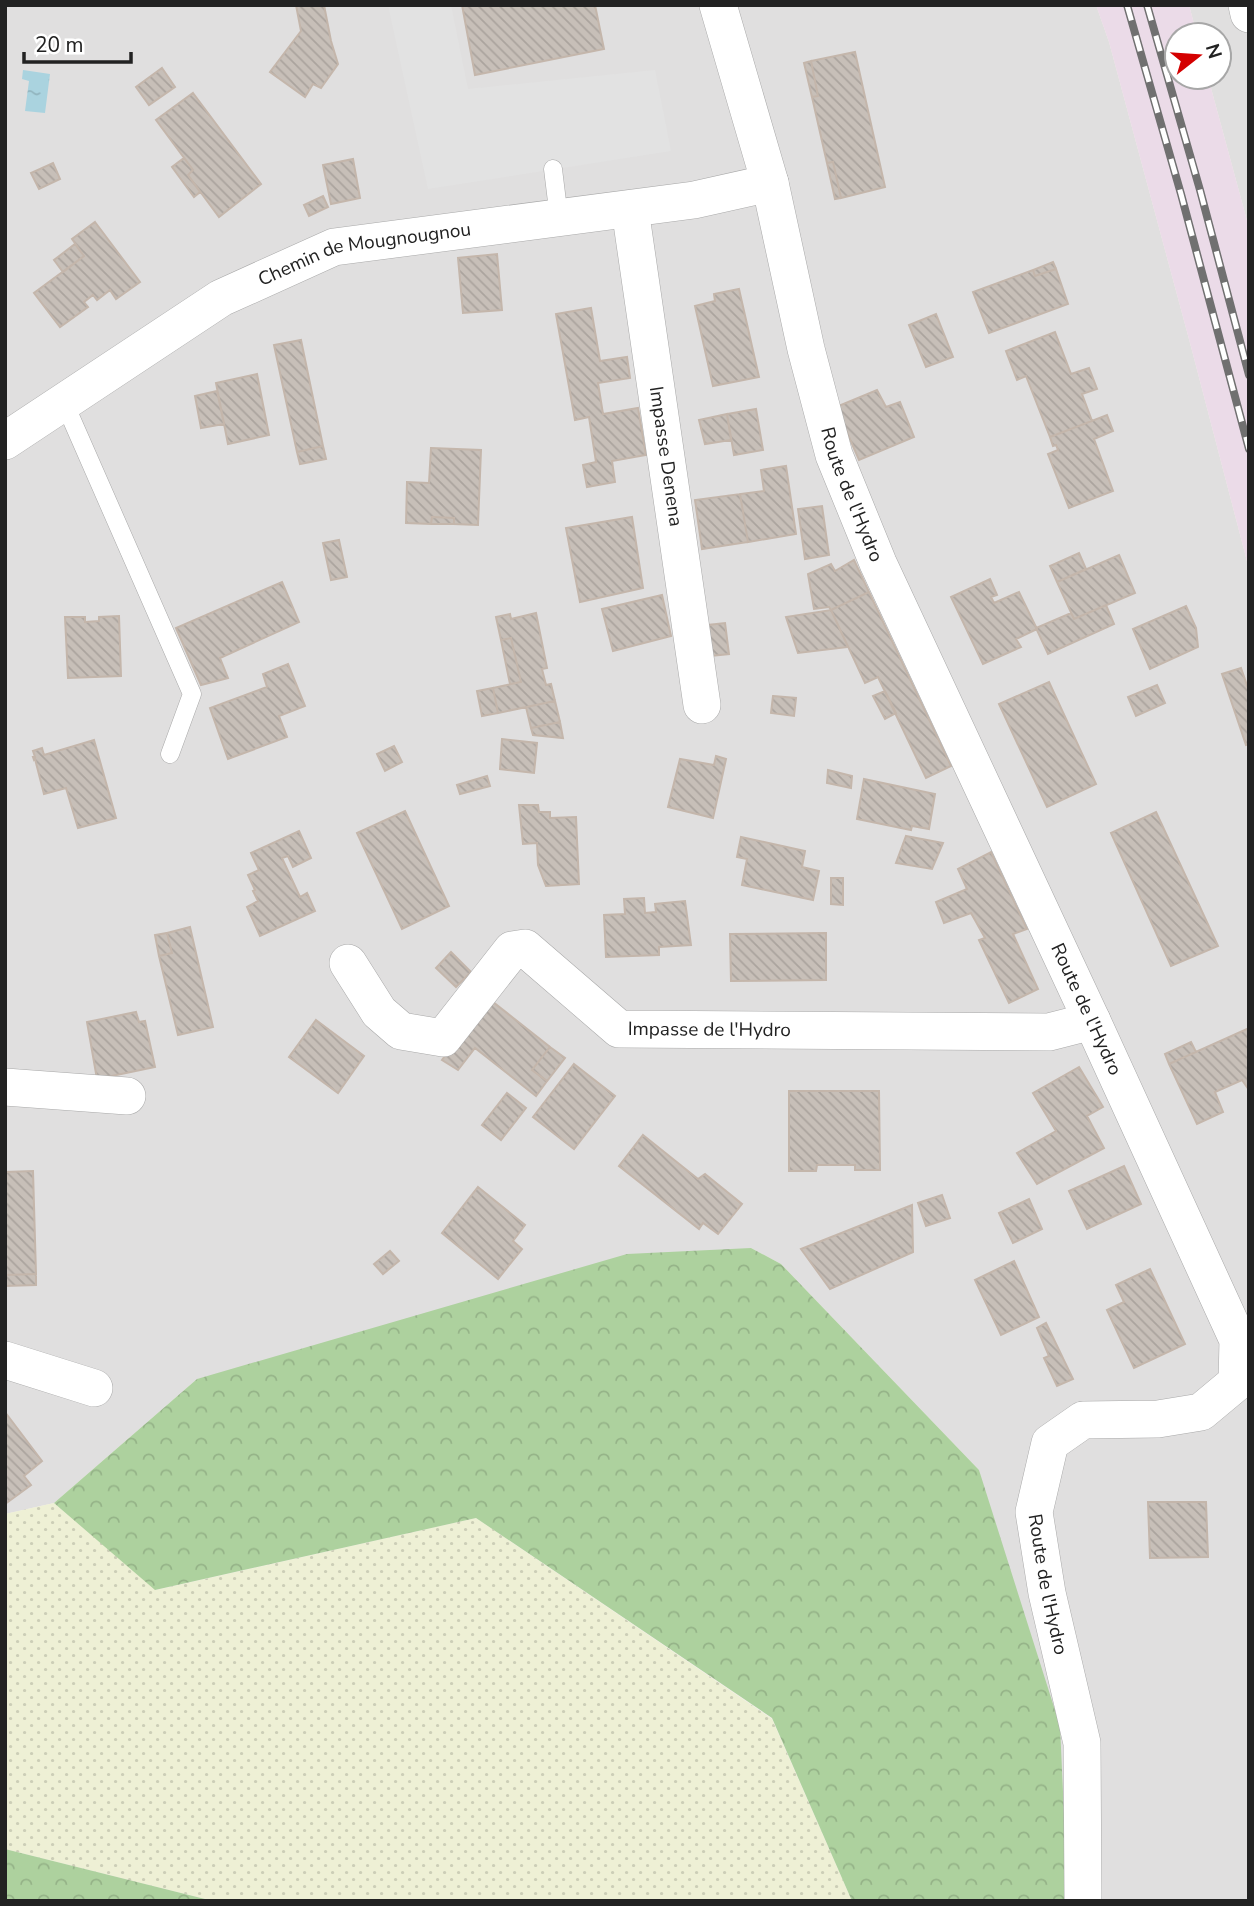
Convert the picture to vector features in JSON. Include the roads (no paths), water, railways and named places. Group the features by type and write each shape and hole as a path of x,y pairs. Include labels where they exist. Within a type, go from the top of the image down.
{"street":[{"name":"Route de l'Hydro","path":"718,5 770,183 806,349 834,455 878,563 1238,1340 1237,1382 1201,1412 1158,1419 1083,1420 1050,1443 1034,1512 1047,1593 1082,1743 1083,1901"},
{"path":"1247,5 1249,14"},
{"name":"Chemin de Mougnougnou","path":"5,441 221,298 334,247 694,200 770,183"},
{"name":"Impasse Denena","path":"630,209 702,705"},
{"name":"Impasse de l'Hydro","path":"348,963 379,1012 401,1031 443,1038 512,950 525,948 619,1029 1049,1032 1092,1021"},
{"path":"5,1087 127,1096"},
{"path":"5,1360 94,1388"}],"lane":[{"path":"553,170 559,218"},
{"path":"64,402 192,694 170,754"}],"water":[{"path":"23,70 50,74 45,113 25,111 29,81 22,79"}],"railway":[{"path":"1127,5 1249,449"},
{"path":"1147,5 1249,375"}]}
